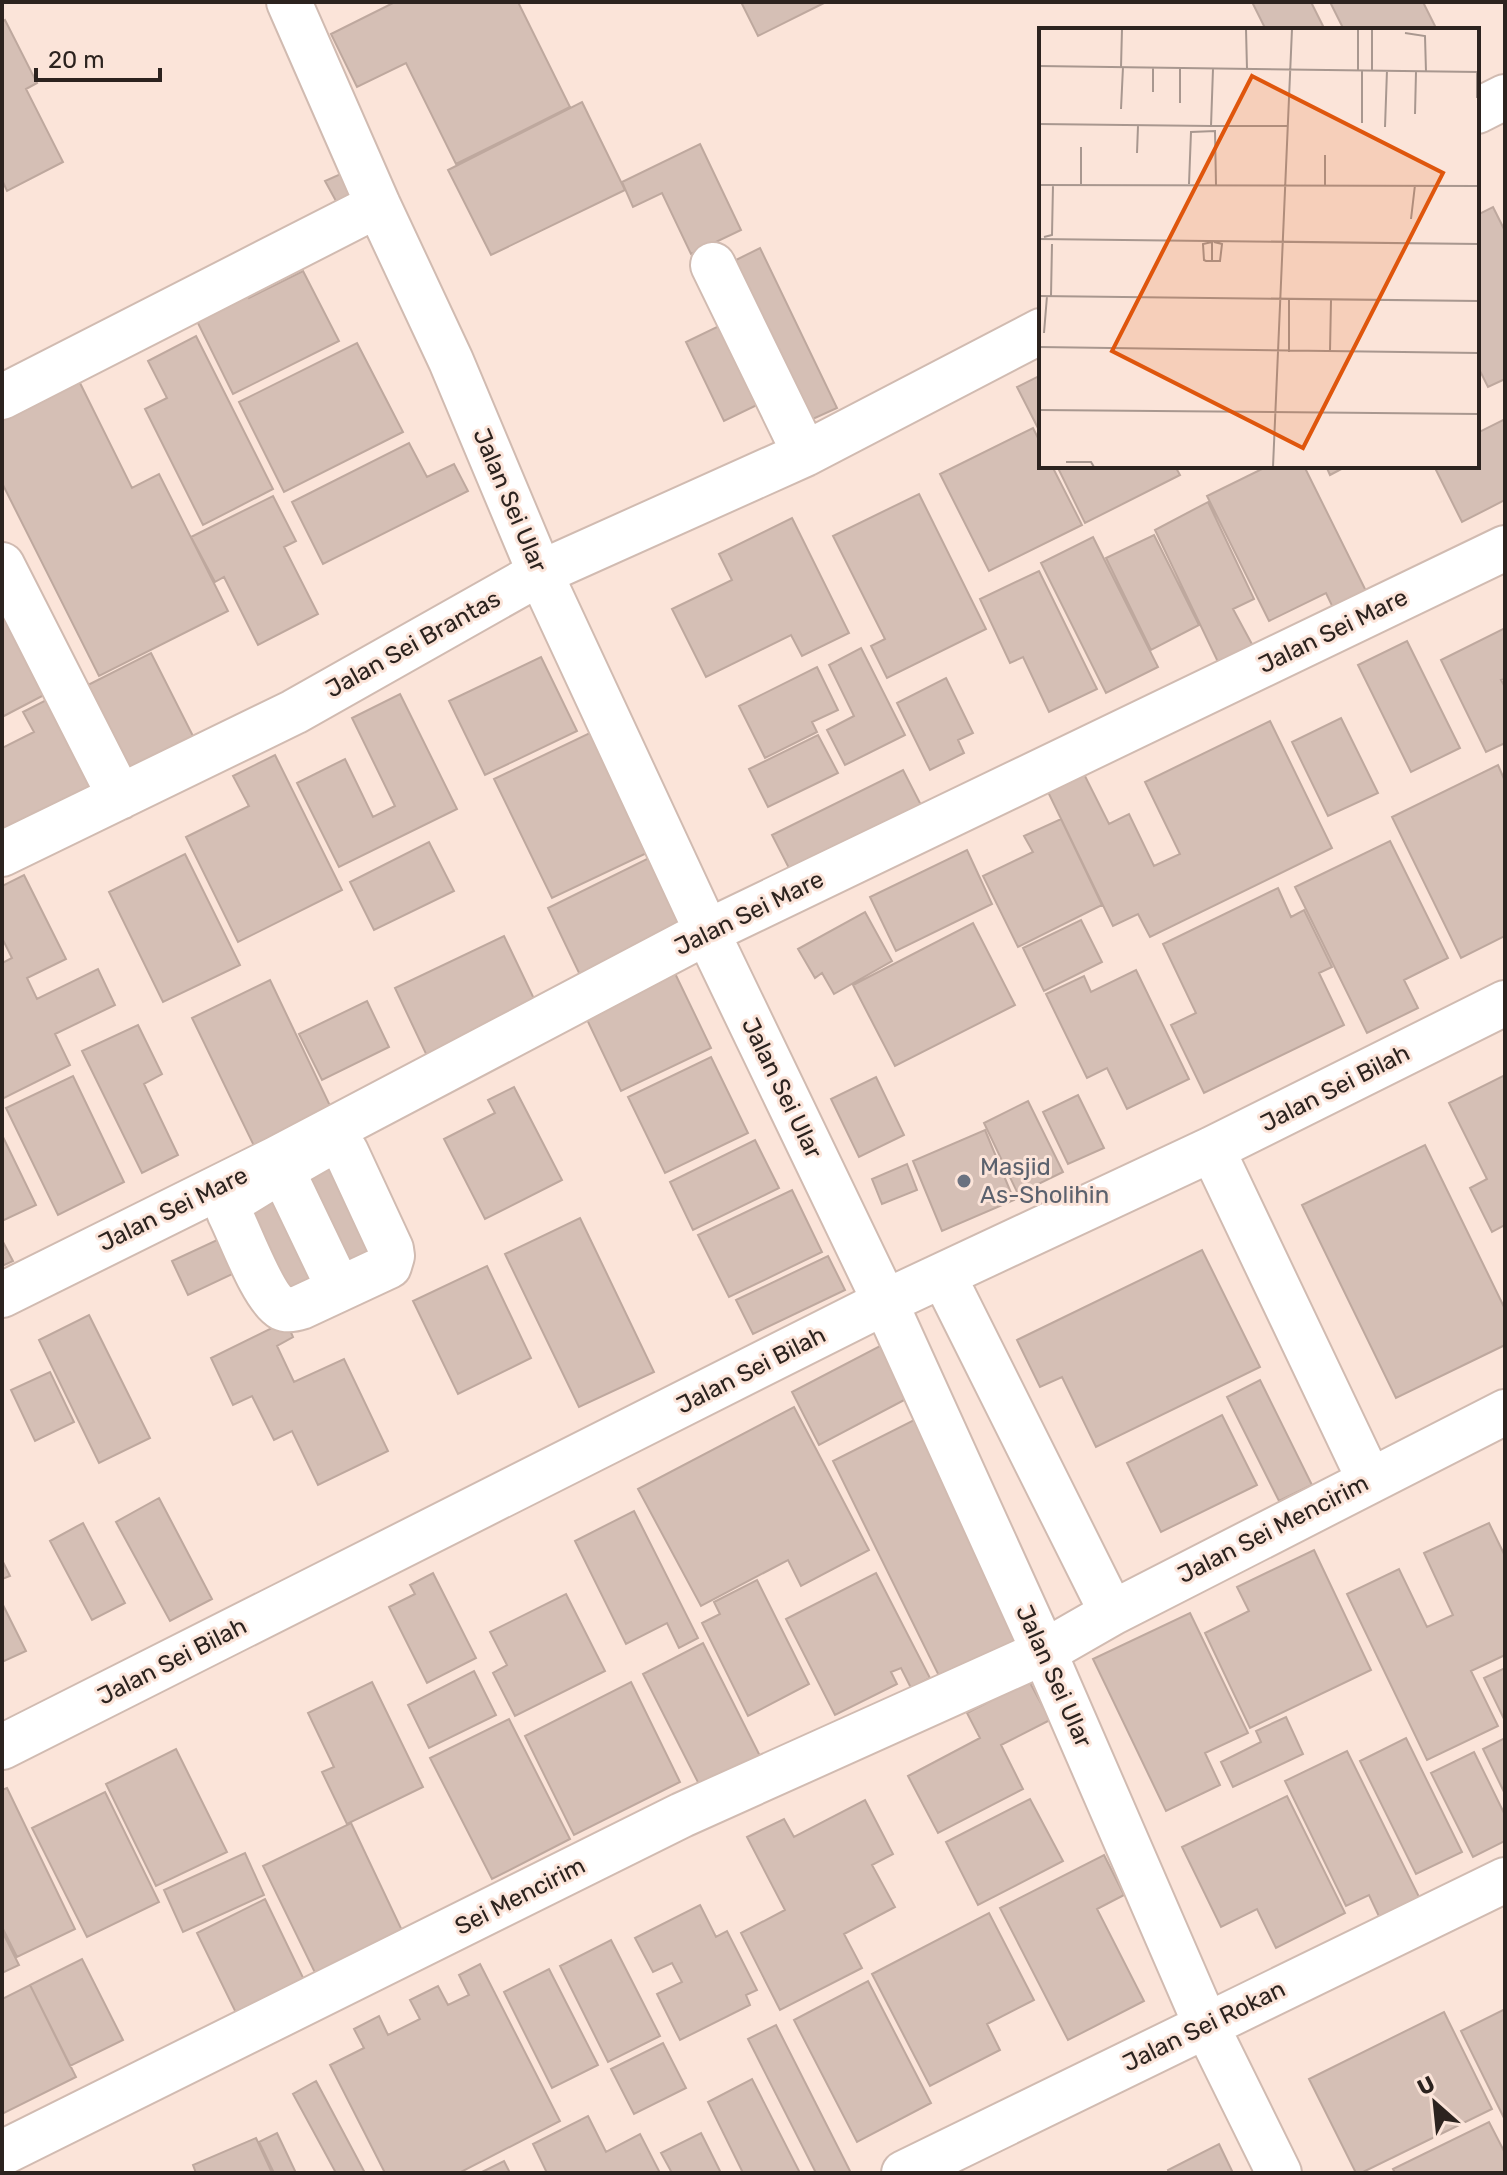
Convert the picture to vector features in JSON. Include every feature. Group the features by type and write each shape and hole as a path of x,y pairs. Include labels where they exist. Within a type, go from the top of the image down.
{"street":[{"name":"Jalan Sei Ular","path":"289,2 451,361 540,573 707,932 885,1302 1044,1652 1206,2025 1279,2173"},
{"path":"1479,110 1505,97"},
{"path":"2,397 378,205"},
{"path":"713,265 805,454"},
{"name":"Jalan Sei Brantas","path":"2,854 294,712 540,573 805,454 1039,332"},
{"name":"Jalan Sei Mare","path":"2,1295 279,1165 707,932 1505,548"},
{"path":"2,565 120,797"},
{"name":"Jalan Sei Bilah","path":"2,1747 885,1302 1212,1149 1505,1003"},
{"path":"337,1144 346,1152 392,1256 389,1266 290,1310 273,1300 229,1212 230,1205 279,1165 326,1145 337,1144"},
{"path":"1212,1149 1369,1479"},
{"path":"279,1165 339,1289"},
{"path":"943,1275 1112,1613"},
{"name":"Jalan Sei Mencirim","path":"1044,1652 1112,1613 1369,1479 1505,1412"},
{"name":"Sei Mencirim","path":"2,2153 682,1815 1044,1652"},
{"name":"Jalan Sei Rokan","path":"904,2173 1505,1880"}],"building":[{"path":"395,2 518,2 570,107 456,164 406,63 357,87 331,34"},
{"path":"741,2 826,2 758,36"},
{"path":"1252,2 1311,2 1324,28 1265,28"},
{"path":"1330,2 1423,2 1436,28 1343,28"},
{"path":"5,20 37,83 26,89 63,162 7,191 2,180 2,22"},
{"path":"582,102 625,190 491,255 448,170"},
{"path":"700,144 741,230 691,254 662,193 633,207 622,182"},
{"path":"343,173 359,203 342,212 325,181"},
{"path":"1493,207 1505,231 1505,379 1488,387 1479,369 1479,214"},
{"path":"760,248 837,408 804,423 728,264"},
{"path":"303,271 339,341 233,394 188,303 238,277 249,298"},
{"path":"721,325 759,404 724,421 686,342"},
{"path":"196,336 273,489 203,525 145,409 167,398 148,361"},
{"path":"357,343 403,432 284,492 239,402"},
{"path":"1039,376 1039,430 1017,387"},
{"path":"77,377 132,488 159,474 228,611 99,676 2,483 2,415"},
{"path":"1505,419 1505,500 1462,522 1435,468 1479,468 1479,432"},
{"path":"1033,428 1039,440 1039,468 1053,468 1082,525 989,571 940,474"},
{"path":"409,443 427,477 454,464 468,491 323,564 292,502"},
{"path":"1058,468 1176,468 1180,475 1085,523"},
{"path":"1264,468 1305,468 1368,595 1335,612 1326,593 1269,621 1207,496"},
{"path":"1327,468 1343,468 1330,475"},
{"path":"919,494 986,629 887,678 871,646 885,639 833,536"},
{"path":"273,496 296,541 284,547 318,614 258,645 224,577 215,582 191,537"},
{"path":"1208,502 1254,599 1233,609 1253,646 1218,662 1155,530"},
{"path":"792,518 849,633 802,656 791,635 706,677 672,609 732,580 719,554"},
{"path":"1154,535 1199,625 1151,650 1106,558"},
{"path":"1093,537 1158,667 1106,693 1041,563"},
{"path":"1039,571 1097,689 1049,712 1023,657 1010,663 980,599"},
{"path":"2,612 44,695 2,717"},
{"path":"1505,628 1505,679 1501,680 1505,687 1505,743 1486,752 1441,660"},
{"path":"1407,641 1460,748 1411,772 1358,665"},
{"path":"861,648 905,735 845,765 827,730 854,716 829,665"},
{"path":"151,653 193,736 128,768 86,686"},
{"path":"541,657 577,731 485,775 449,701"},
{"path":"817,667 838,710 812,722 817,732 765,758 739,706"},
{"path":"946,678 973,733 958,740 964,753 930,770 897,703"},
{"path":"58,694 103,784 2,835 2,748 34,732 23,712"},
{"path":"400,694 457,809 339,867 297,783 345,759 373,817 395,806 352,718"},
{"path":"1341,718 1378,793 1328,816 1292,742"},
{"path":"1270,721 1332,848 1150,937 1138,914 1113,926 1048,792 1084,774 1109,824 1129,814 1154,866 1180,854 1145,782"},
{"path":"594,731 651,851 552,898 494,779"},
{"path":"818,735 838,773 768,807 749,769"},
{"path":"275,755 342,890 238,942 186,837 249,806 233,776"},
{"path":"1498,765 1505,781 1505,936 1461,958 1392,817"},
{"path":"903,770 922,807 791,872 772,835"},
{"path":"1061,819 1102,905 1018,947 983,876 1033,852 1024,836"},
{"path":"1390,841 1448,958 1404,980 1418,1008 1367,1033 1295,887"},
{"path":"429,842 454,891 374,930 350,882"},
{"path":"967,850 992,904 896,951 870,897"},
{"path":"185,854 240,965 163,1002 109,892"},
{"path":"653,856 686,924 580,975 548,908"},
{"path":"24,875 66,959 27,978 37,999 98,969 115,1005 55,1034 70,1065 2,1099 2,963 12,958 2,938 2,886"},
{"path":"1278,888 1291,917 1304,910 1332,967 1319,973 1344,1025 1204,1093 1171,1025 1196,1013 1163,944"},
{"path":"865,912 892,961 834,994 822,973 815,978 798,949"},
{"path":"1081,920 1102,962 1044,991 1023,948"},
{"path":"973,923 1015,1005 895,1066 853,985"},
{"path":"504,936 537,1005 428,1058 395,988"},
{"path":"670,963 711,1048 621,1091 581,1007"},
{"path":"1136,970 1189,1079 1127,1109 1107,1068 1087,1078 1046,994 1084,976 1091,992"},
{"path":"270,980 333,1112 256,1150 192,1018"},
{"path":"367,1001 389,1047 322,1080 299,1034"},
{"path":"138,1025 162,1074 144,1084 178,1155 142,1173 82,1051"},
{"path":"711,1057 748,1133 665,1173 628,1097"},
{"path":"1505,1075 1505,1225 1492,1232 1470,1188 1487,1179 1449,1103"},
{"path":"73,1076 124,1182 58,1215 6,1108"},
{"path":"876,1077 904,1135 859,1157 831,1099"},
{"path":"514,1087 562,1180 485,1219 444,1139 495,1113 488,1100"},
{"path":"1078,1095 1104,1148 1068,1164 1043,1112"},
{"path":"1028,1101 1063,1172 1018,1194 984,1123"},
{"name":"Masjid As-Sholihin","path":"985,1130 1014,1200 942,1231 913,1161"},
{"path":"2,1135 36,1205 2,1221"},
{"path":"755,1140 779,1188 693,1230 670,1182"},
{"path":"1425,1145 1505,1309 1505,1345 1396,1398 1302,1205"},
{"path":"337,1149 389,1252 342,1276 290,1173"},
{"path":"907,1164 917,1190 882,1204 872,1179"},
{"path":"281,1181 330,1280 284,1303 234,1204"},
{"path":"792,1190 822,1252 729,1297 698,1235"},
{"path":"580,1218 654,1372 579,1407 505,1254"},
{"path":"230,1234 245,1268 188,1295 172,1261"},
{"path":"2,1240 13,1261 2,1266"},
{"path":"1202,1250 1260,1367 1096,1447 1062,1377 1040,1387 1017,1340"},
{"path":"828,1256 845,1290 753,1334 736,1300"},
{"path":"487,1266 531,1358 458,1394 413,1301"},
{"path":"89,1315 150,1438 99,1463 39,1340"},
{"path":"286,1321 293,1337 277,1346 294,1382 344,1359 388,1451 318,1485 292,1431 274,1440 252,1396 233,1405 211,1358"},
{"path":"880,1346 908,1398 819,1445 792,1392"},
{"path":"50,1372 74,1422 35,1441 11,1390"},
{"path":"1260,1380 1312,1485 1279,1501 1227,1397"},
{"path":"794,1407 869,1550 801,1586 788,1560 701,1606 638,1489"},
{"path":"1222,1415 1257,1485 1161,1532 1127,1463"},
{"path":"922,1416 1034,1641 944,1686 833,1461"},
{"path":"159,1498 212,1599 170,1621 116,1522"},
{"path":"634,1511 698,1638 679,1648 667,1623 626,1644 575,1541"},
{"path":"83,1523 125,1603 92,1620 50,1541"},
{"path":"1489,1523 1505,1556 1505,1655 1471,1671 1498,1726 1427,1760 1347,1594 1399,1569 1427,1627 1453,1615 1424,1553"},
{"path":"1314,1550 1371,1670 1250,1728 1205,1633 1249,1611 1237,1587"},
{"path":"2,1560 10,1576 2,1579"},
{"path":"433,1573 476,1658 427,1683 389,1607 415,1594 410,1585"},
{"path":"876,1573 930,1678 911,1688 901,1668 891,1672 897,1684 835,1715 786,1619"},
{"path":"757,1580 809,1684 748,1716 702,1623 720,1614 714,1602"},
{"path":"566,1594 605,1671 515,1716 493,1673 507,1665 490,1632"},
{"path":"2,1603 26,1651 2,1662"},
{"path":"1190,1613 1248,1733 1205,1753 1220,1785 1166,1811 1093,1659"},
{"path":"703,1643 765,1766 705,1796 643,1674"},
{"path":"1505,1668 1505,1721 1484,1678"},
{"path":"474,1671 496,1715 429,1748 408,1705"},
{"path":"1029,1681 1050,1720 1001,1745 1023,1789 938,1833 908,1776 980,1738 967,1713"},
{"path":"372,1682 423,1787 347,1824 322,1772 334,1767 308,1713"},
{"path":"631,1682 680,1782 574,1835 525,1736"},
{"path":"1286,1717 1303,1754 1233,1787 1221,1762 1261,1742 1256,1731"},
{"path":"509,1719 570,1839 492,1879 430,1758"},
{"path":"1406,1738 1462,1852 1416,1874 1360,1761"},
{"path":"1505,1738 1505,1794 1483,1749"},
{"path":"176,1749 227,1852 156,1886 106,1784"},
{"path":"1347,1751 1424,1907 1384,1927 1369,1895 1346,1906 1285,1781"},
{"path":"1474,1752 1505,1815 1505,1841 1473,1857 1431,1773"},
{"path":"7,1788 75,1929 17,1957 2,1927 2,1790"},
{"path":"105,1792 159,1902 87,1937 32,1828"},
{"path":"1287,1796 1345,1913 1276,1948 1257,1909 1221,1927 1182,1847"},
{"path":"1030,1799 1063,1861 978,1905 946,1842"},
{"path":"865,1800 893,1854 872,1865 895,1907 844,1934 862,1968 780,2010 741,1933 785,1910 747,1837 784,1819 794,1837"},
{"path":"351,1823 407,1941 320,1983 263,1866"},
{"path":"245,1853 264,1895 183,1932 164,1890"},
{"path":"1104,1855 1124,1895 1097,1909 1144,2001 1068,2040 1000,1908"},
{"path":"265,1899 308,1988 240,2021 197,1933"},
{"path":"700,1905 716,1937 727,1931 757,1990 746,1995 750,2005 680,2040 657,1994 682,1982 672,1963 653,1972 635,1938"},
{"path":"989,1913 1034,2000 987,2024 1000,2050 930,2086 872,1974"},
{"path":"2,1931 19,1965 2,1973"},
{"path":"611,1940 660,2036 608,2062 560,1966"},
{"path":"82,1959 123,2040 70,2066 30,1985"},
{"path":"480,1964 560,2121 459,2173 385,2173 330,2065 364,2048 354,2029 379,2016 388,2035 420,2019 410,2000 438,1986 448,2005 469,1995 459,1975"},
{"path":"549,1969 598,2065 552,2088 504,1992"},
{"path":"868,1981 931,2103 857,2142 794,2020"},
{"path":"30,1985 76,2077 2,2114 2,1999"},
{"path":"1505,2009 1505,2120 1461,2031"},
{"path":"1444,2012 1492,2109 1356,2173 1309,2079"},
{"path":"776,2025 851,2173 816,2173 748,2039"},
{"path":"663,2043 686,2088 634,2114 611,2069"},
{"path":"752,2079 800,2173 743,2173 708,2102"},
{"path":"316,2081 365,2173 336,2173 293,2094"},
{"path":"588,2116 606,2152 640,2134 660,2173 547,2173 533,2144"},
{"path":"1489,2122 1505,2153 1505,2173 1395,2173 1393,2169"},
{"path":"277,2133 296,2173 274,2173 259,2142"},
{"path":"701,2133 721,2173 672,2173 661,2153"},
{"path":"256,2138 272,2173 196,2173 193,2165"},
{"path":"1219,2144 1233,2173 1169,2173 1168,2170"},
{"path":"504,2161 510,2173 480,2173"}],"place":[{"name":"Masjid As-Sholihin","path":"964,1181"}]}
